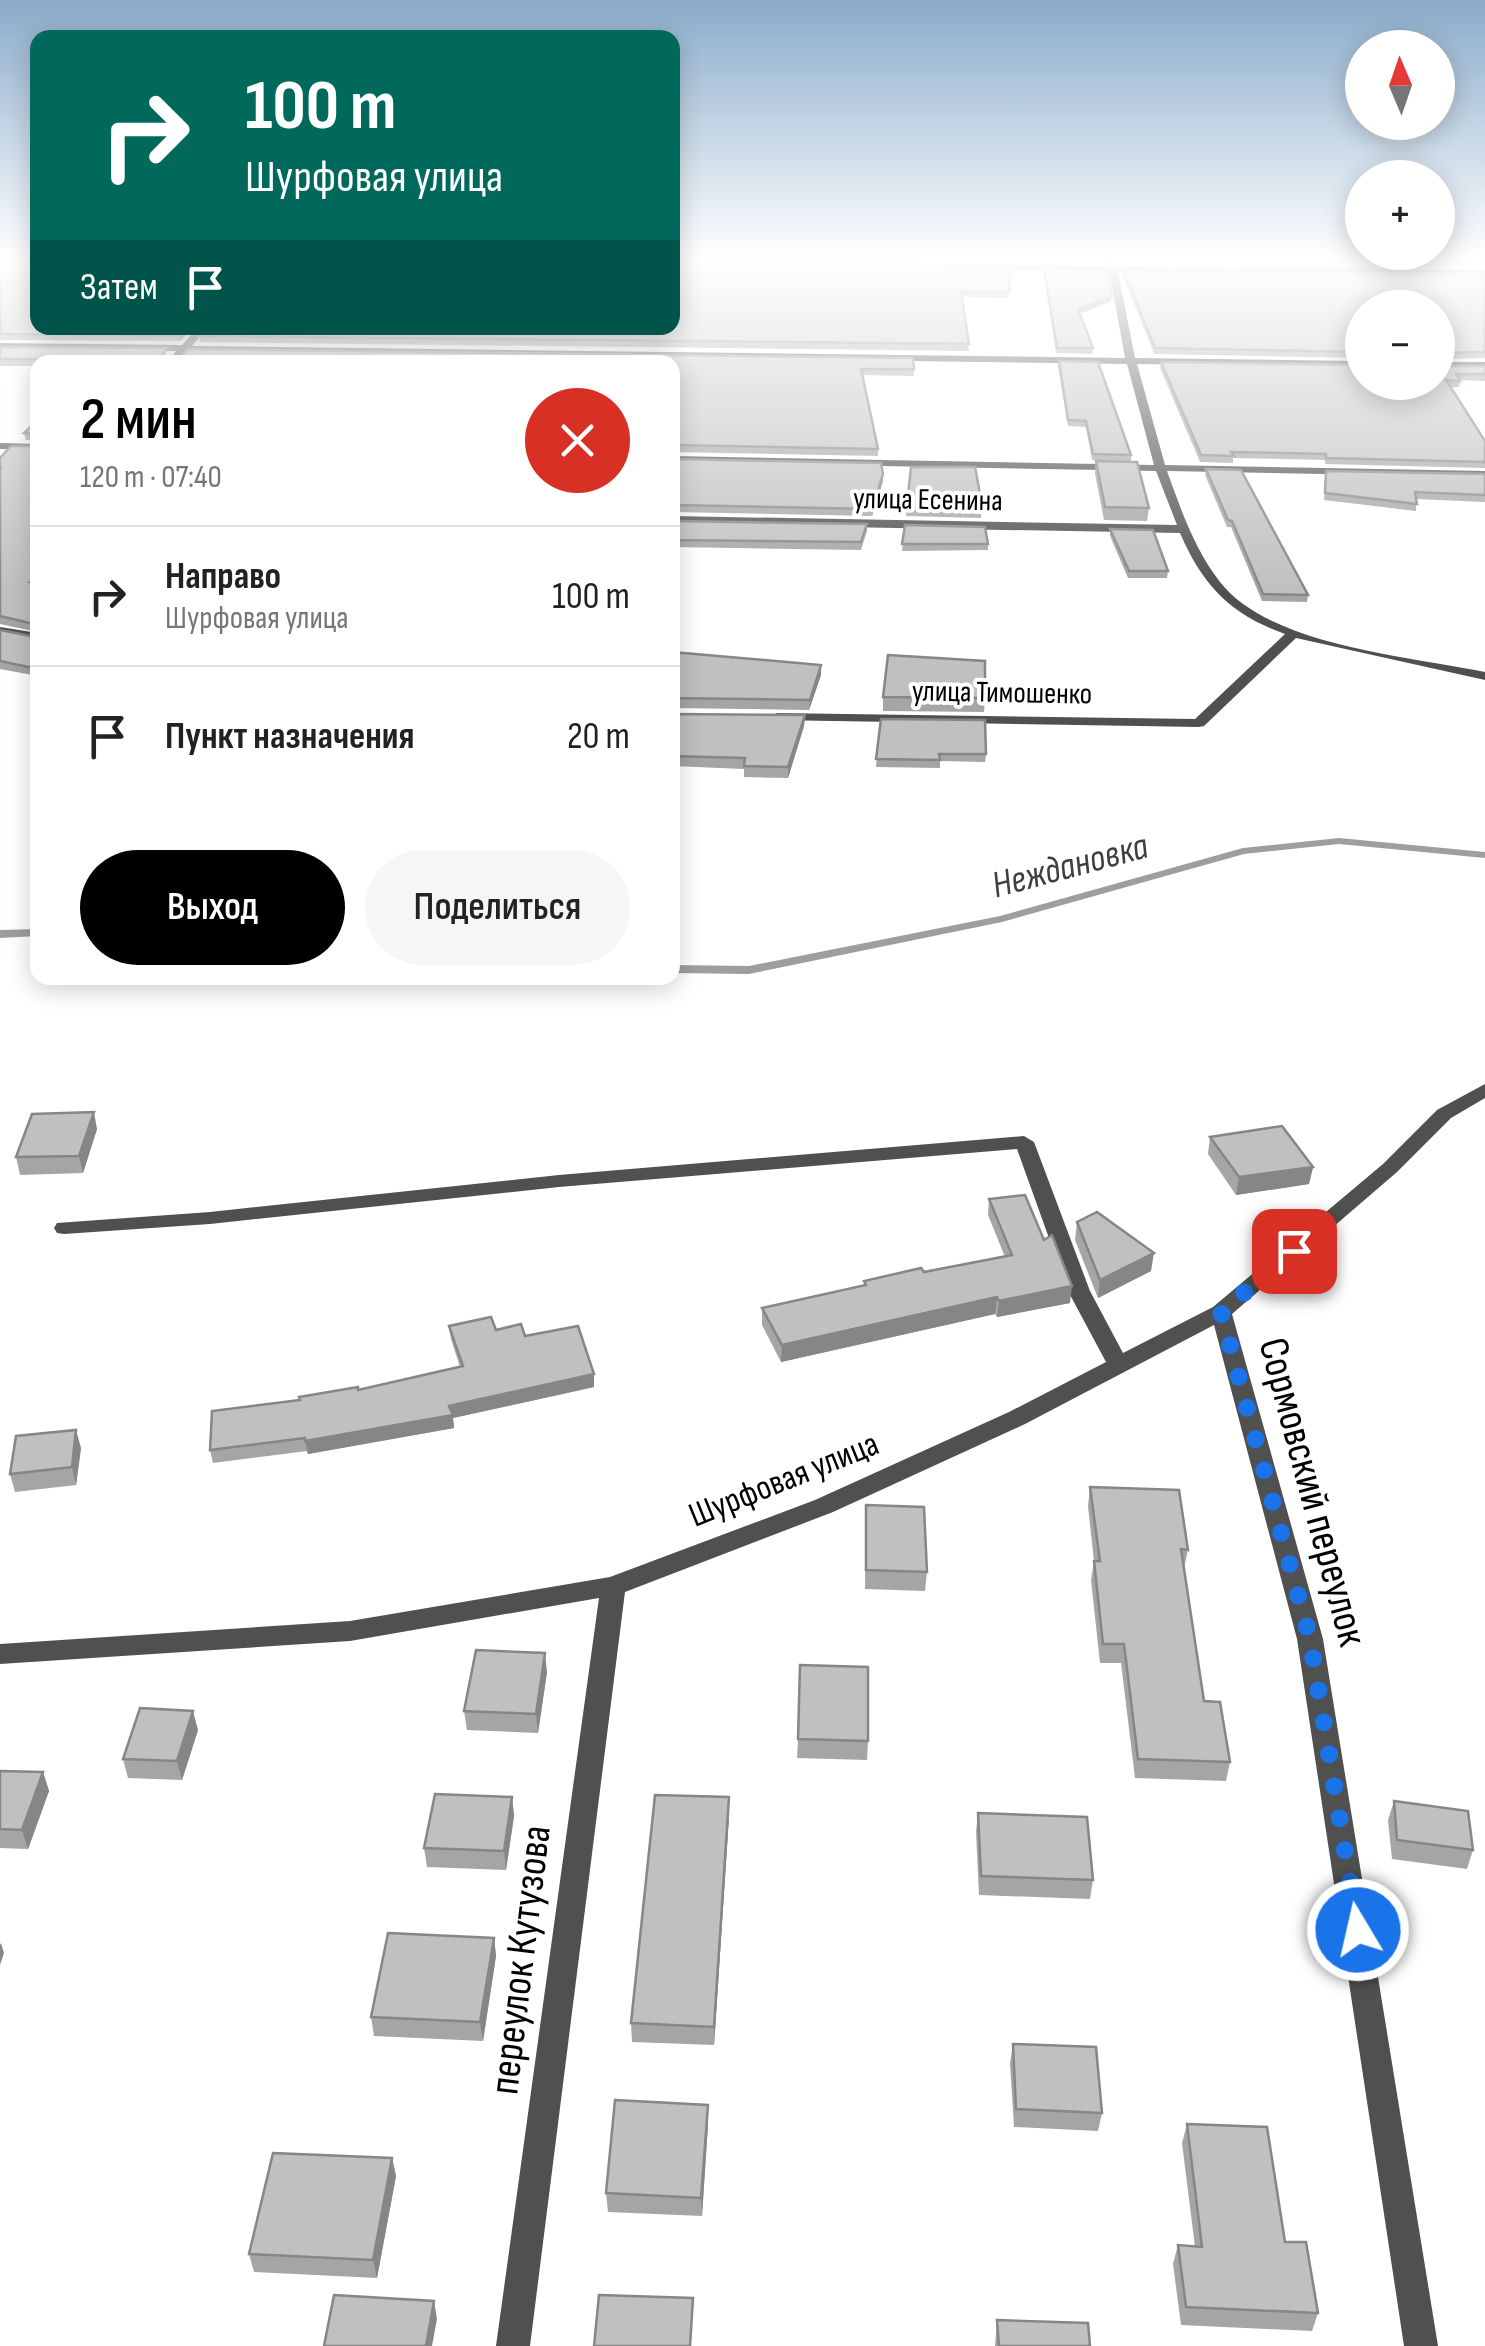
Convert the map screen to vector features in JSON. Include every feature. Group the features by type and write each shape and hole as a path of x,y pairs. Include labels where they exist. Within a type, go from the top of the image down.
{"street":[{"path":"1130,369 1184,530 1211,579 1242,610 1294,633 1485,676"},
{"path":"0,446 30,447"},
{"path":"680,459 1485,474"},
{"name":"улица Есенина","path":"680,520 1184,530"},
{"path":"0,631 30,636"},
{"name":"улица Тимошенко","path":"750,717 1199,723 1294,633"},
{"name":"Шурфовая улица","path":"0,1654 350,1631 613,1586 824,1506 1017,1418 1221,1312 1390,1168 1444,1114 1485,1090"},
{"path":"64,1228 210,1218 559,1181 1024,1142 1079,1291 1118,1366"},
{"name":"Сормовский переулок","path":"1221,1312 1310,1639 1420,2346"},
{"name":"переулок Кутузова","path":"513,2346 613,1586"}],"building":[{"path":"680,369 861,369 878,449 680,445"},
{"path":"1060,369 1101,369 1131,455 1093,454 1086,421 1068,420"},
{"path":"1164,369 1345,369 1345,400 1455,400 1455,394 1485,441 1485,462 1326,458 1326,454 1201,455"},
{"path":"1455,369 1485,369 1485,374 1456,374 1460,381 1455,381"},
{"path":"11,446 30,446 30,623 0,616 0,458"},
{"path":"680,459 881,463 883,474 872,509 680,505"},
{"path":"1096,461 1137,462 1149,508 1105,507"},
{"path":"911,467 975,467 982,505 907,504"},
{"path":"1206,469 1241,470 1308,595 1263,594"},
{"path":"1326,471 1485,474 1485,495 1415,492 1417,504 1325,493"},
{"path":"680,521 867,524 861,542 680,540"},
{"path":"905,525 985,527 988,544 902,544"},
{"path":"1110,529 1153,530 1168,571 1129,571"},
{"path":"0,630 30,636 30,667 0,661"},
{"path":"680,653 821,665 810,700 680,698"},
{"path":"888,655 985,661 985,698 883,697"},
{"path":"680,714 805,715 788,767 744,766 745,758 680,756"},
{"path":"881,719 985,720 986,754 939,754 940,760 876,759"},
{"path":"94,1112 79,1156 16,1157 32,1114"},
{"path":"1282,1126 1313,1167 1239,1177 1210,1137"},
{"path":"1025,1195 1044,1240 1052,1235 1072,1286 999,1301 997,1297 782,1345 762,1308 866,1285 864,1281 921,1268 924,1272 1012,1255 989,1199"},
{"path":"1097,1212 1154,1253 1100,1280 1077,1222"},
{"path":"491,1317 496,1330 521,1324 525,1336 578,1326 594,1374 449,1406 453,1415 305,1441 210,1450 212,1411 358,1390 463,1366 449,1326"},
{"path":"76,1430 72,1467 10,1474 16,1436"},
{"path":"1090,1487 1179,1490 1188,1550 1181,1549 1204,1701 1220,1702 1230,1762 1138,1759 1124,1644 1103,1644 1094,1561 1100,1561"},
{"path":"866,1505 924,1507 927,1572 866,1570"},
{"path":"476,1650 545,1653 536,1714 464,1711"},
{"path":"800,1665 868,1667 868,1741 798,1739"},
{"path":"140,1708 193,1711 177,1761 123,1759"},
{"path":"0,1771 43,1772 22,1830 0,1829"},
{"path":"435,1794 512,1797 504,1851 424,1848"},
{"path":"655,1795 729,1797 714,2027 631,2023"},
{"path":"1394,1801 1468,1811 1473,1850 1397,1840"},
{"path":"978,1813 1087,1817 1093,1880 981,1876"},
{"path":"388,1933 494,1938 480,2022 371,2017"},
{"path":"1013,2044 1096,2047 1102,2113 1016,2109"},
{"path":"615,2100 708,2105 701,2198 606,2193"},
{"path":"1187,2124 1267,2127 1285,2242 1306,2242 1318,2313 1186,2307 1178,2245 1202,2247"},
{"path":"273,2153 392,2158 373,2260 249,2254"},
{"path":"334,2295 434,2301 426,2346 324,2346"},
{"path":"599,2295 693,2298 690,2346 594,2346"},
{"path":"997,2320 1088,2323 1090,2346 999,2346"}],"waterway":[{"name":"Неждановка","path":"680,969 749,970 1002,919 1243,851 1339,841 1485,855"},
{"name":"Неждановка","path":"0,934 30,932"}],"route":[{"path":"1294,1251 1221,1312 1310,1639 1358,1930"}]}
